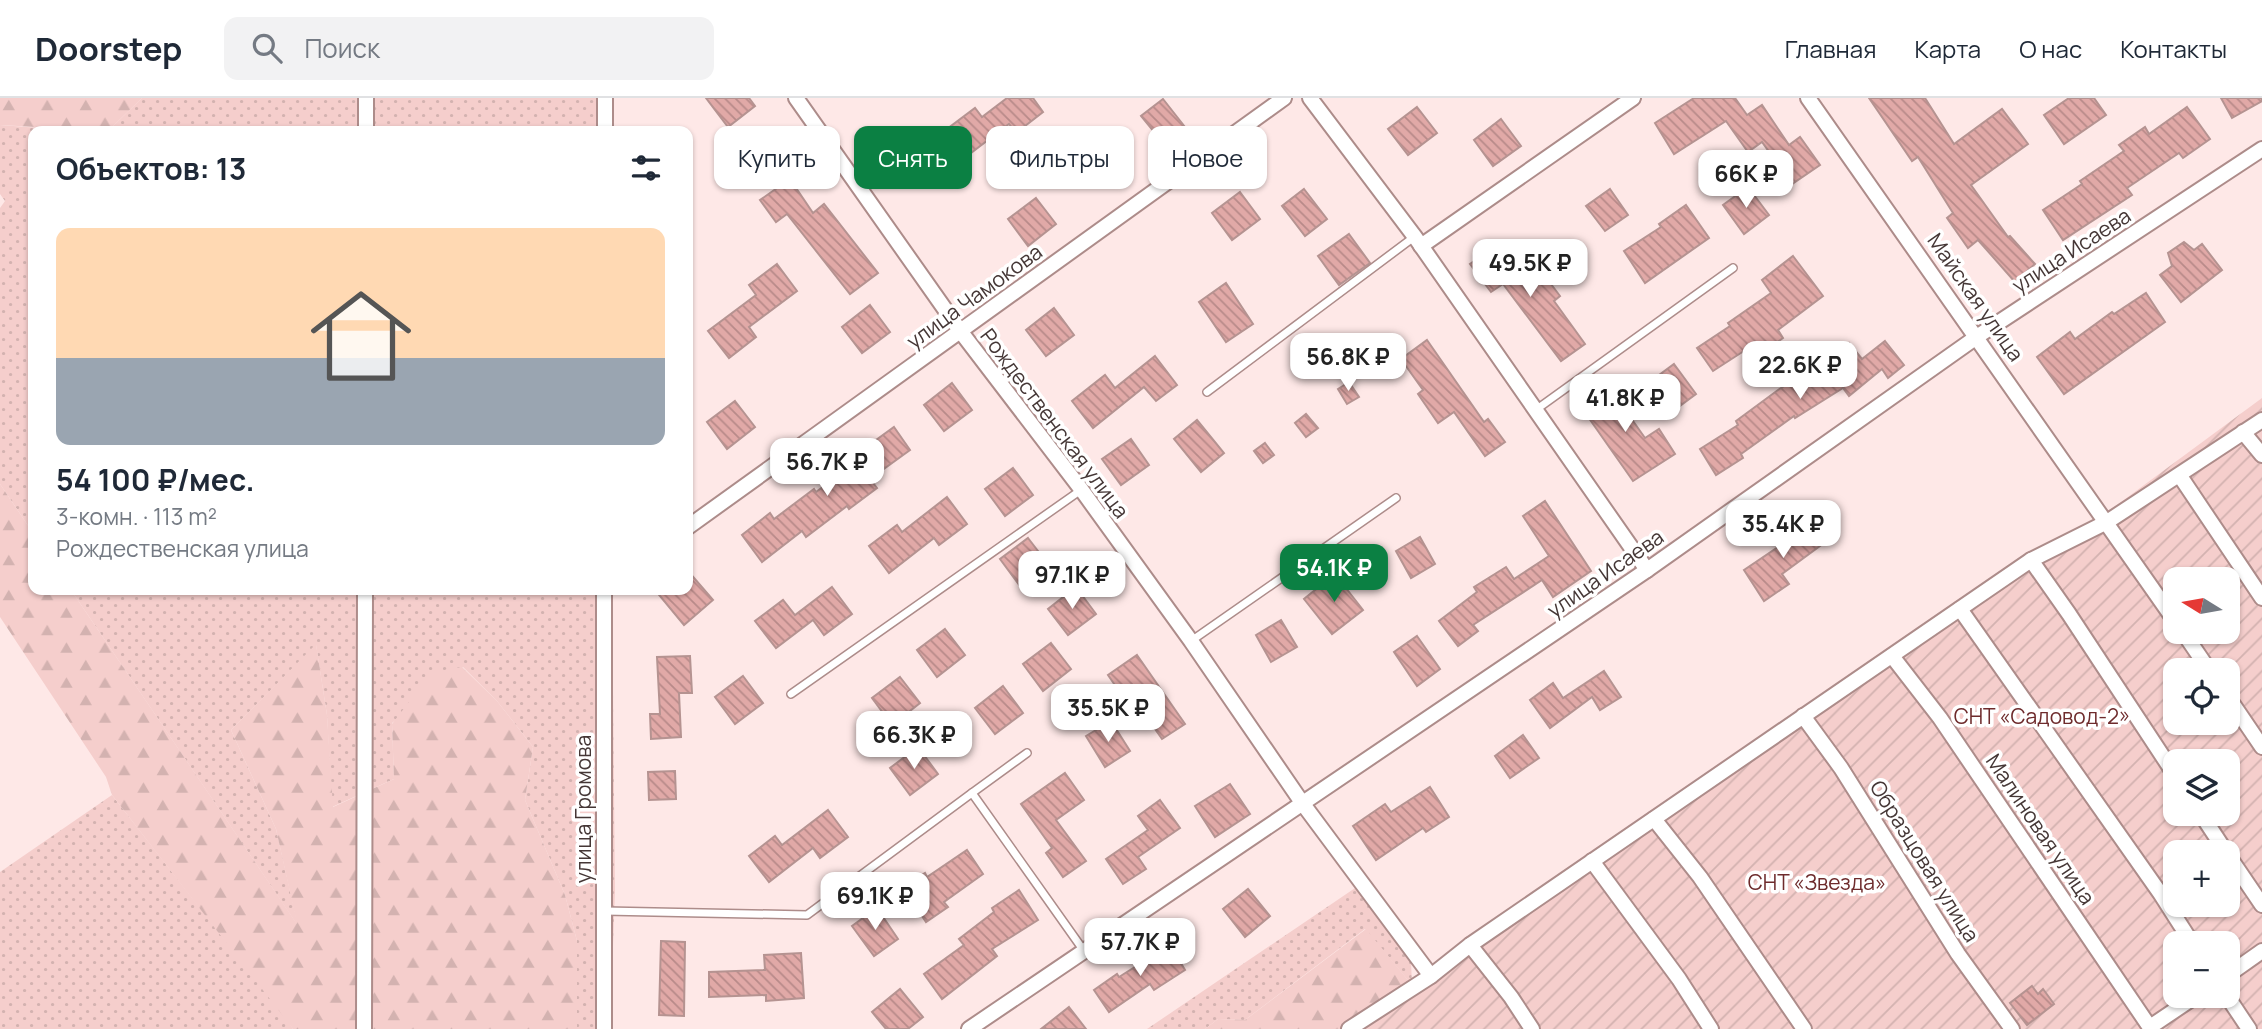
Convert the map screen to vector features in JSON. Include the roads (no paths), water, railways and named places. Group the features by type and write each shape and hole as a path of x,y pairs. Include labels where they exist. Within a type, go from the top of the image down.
{"street":[{"path":"366,98 366,126"},
{"path":"605,98 605,126"},
{"name":"Рождественская улица","path":"796,98 961,332 1081,489 1191,641 1303,804 1431,976"},
{"name":"улица Чамокова","path":"693,523 1284,98"},
{"path":"1310,98 1418,241 1647,570"},
{"path":"1418,241 1633,98"},
{"name":"Майская улица","path":"1808,98 1978,336 2163,603"},
{"name":"улица Исаева","path":"969,1029 1647,570 1978,336 2262,149"},
{"path":"1349,1029 1431,976 1470,945 2031,560 2108,522 2262,420"},
{"path":"2243,432 2262,455"},
{"path":"2179,476 2262,598"},
{"path":"2031,560 2163,757"},
{"path":"364,1029 365,595"},
{"name":"улица Громова","path":"604,595 604,1029"},
{"path":"1959,609 2184,931"},
{"name":"Малиновая улица","path":"1892,656 1940,718 2150,1028"},
{"path":"2240,715 2262,747"},
{"name":"Образцовая улица","path":"1803,716 1841,768 1958,954 2011,1029"},
{"path":"1654,819 1700,877 1804,1029"},
{"path":"1592,861 1679,979 1711,1029"},
{"path":"2240,872 2262,905"},
{"path":"1470,945 1511,997 1532,1029"},
{"path":"2240,967 2262,951"},
{"path":"2150,1028 2179,1008"},
{"path":"2235,1008 2249,1029"}],"lane":[{"path":"1207,392 1418,241"},
{"path":"1536,409 1733,268"},
{"path":"791,694 1081,489"},
{"path":"1191,641 1396,498"},
{"path":"605,911 807,915 1027,753"},
{"path":"972,793 1084,952"}],"park label":[{"name":"СНТ «Садовод-2»","path":"2042,716"},
{"name":"СНТ «Звезда»","path":"1817,882"}]}
